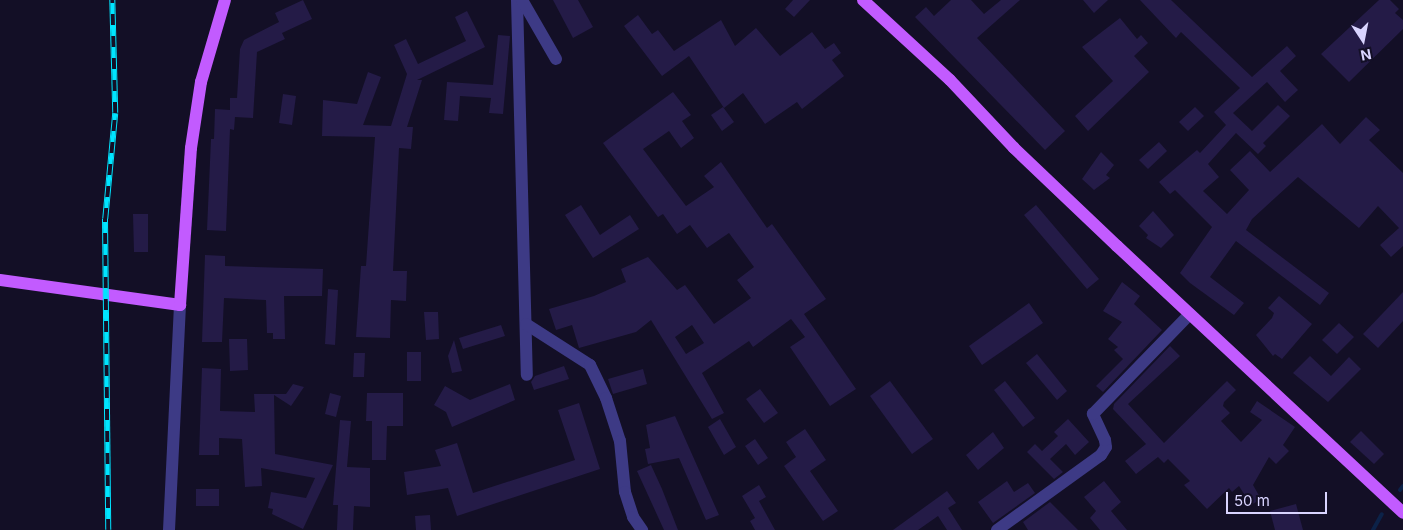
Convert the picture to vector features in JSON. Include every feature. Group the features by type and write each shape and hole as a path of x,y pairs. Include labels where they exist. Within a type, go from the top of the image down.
{"main road":[{"path":"0,280 180,305 191,148 201,82 225,0"},
{"path":"863,0 950,80 1020,154 1403,513"}],"street":[{"path":"517,0 526,375"},
{"path":"522,0 556,59"},
{"path":"169,530 180,305"},
{"path":"997,530 1101,455 1106,447 1105,440 1093,414 1190,314"},
{"path":"526,324 590,365 606,398 620,441 626,492 633,517 642,530"}],"building":[{"path":"303,0 312,19 282,33 285,39 257,52 253,118 235,117 234,130 230,129 226,231 207,230 211,139 214,139 215,109 230,110 230,98 237,98 240,49 244,40 279,22 275,13"},
{"path":"553,0 578,0 593,27 573,38"},
{"path":"793,0 810,0 794,17 785,9"},
{"path":"951,0 971,0 984,14 1001,0 1020,0 977,38 1065,131 1045,150 915,17 926,7 934,16"},
{"path":"1083,0 1108,0 1094,13"},
{"path":"1140,0 1171,0 1252,77 1287,46 1296,56 1280,71 1298,90 1285,102 1267,82 1233,113 1252,131 1278,105 1290,116 1263,143 1266,146 1258,154 1236,133 1208,164 1219,177 1203,191 1227,214 1249,190 1230,170 1250,151 1270,172 1322,124 1340,144 1366,117 1380,130 1369,140 1403,173 1403,246 1391,257 1380,245 1399,228 1378,206 1359,228 1298,177 1252,219 1246,230 1329,293 1320,305 1236,241 1210,277 1244,303 1234,315 1190,283 1180,273 1212,227 1175,190 1170,194 1159,182 1197,150 1200,153 1226,125 1214,112 1240,88 1181,32 1176,38"},
{"path":"1379,0 1390,0 1399,9 1395,13 1403,20 1403,29 1349,82 1321,54"},
{"path":"467,11 485,47 417,80 422,80 407,127 413,127 411,149 399,148 393,271 407,271 406,301 391,300 390,338 356,337 361,266 366,266 375,137 322,136 323,100 357,104 368,72 381,77 363,125 391,126 407,74 394,45 406,39 418,64 466,41 455,17"},
{"path":"638,15 652,34 658,30 674,51 721,20 735,46 756,28 780,56 812,32 825,49 834,43 841,53 832,60 844,76 802,109 797,102 765,124 743,93 724,108 689,56 662,76 624,26"},
{"path":"1120,18 1137,39 1141,35 1148,43 1134,56 1149,72 1088,131 1075,116 1113,81 1082,47"},
{"path":"498,35 510,36 503,114 489,113 491,98 460,96 458,121 444,120 447,82 493,85"},
{"path":"673,92 691,115 682,121 694,138 681,148 669,131 643,149 686,206 714,187 704,176 721,162 767,228 772,224 826,299 804,314 856,389 830,406 790,347 805,337 791,319 753,347 749,341 702,373 724,413 712,419 651,320 636,332 579,348 572,325 556,330 549,309 594,296 626,282 621,269 648,257 677,290 685,285 714,324 751,298 737,280 754,267 729,233 707,248 690,225 677,234 663,214 658,217 603,143","holes":["692,325 704,343 686,354 675,337"]},
{"path":"283,94 296,96 292,125 279,123"},
{"path":"723,107 734,122 722,131 711,115"},
{"path":"1195,107 1204,116 1188,131 1179,122"},
{"path":"1159,142 1167,151 1148,169 1139,160"},
{"path":"1101,152 1114,165 1106,175 1110,178 1094,190 1082,179"},
{"path":"581,205 600,235 630,215 639,229 593,258 565,215"},
{"path":"1036,205 1099,279 1087,289 1024,215"},
{"path":"1153,211 1174,235 1161,248 1146,238 1148,235 1139,226"},
{"path":"133,214 148,214 148,252 134,252"},
{"path":"205,255 225,256 225,266 323,269 322,296 284,296 285,339 273,339 273,333 267,333 266,300 224,298 222,342 202,342"},
{"path":"1122,282 1140,296 1134,304 1162,330 1103,392 1096,386 1123,359 1114,350 1118,347 1108,339 1122,322 1103,311"},
{"path":"328,289 338,290 335,345 325,344"},
{"path":"1403,292 1403,321 1378,348 1363,334"},
{"path":"1279,296 1312,324 1282,359 1275,354 1273,356 1256,335 1272,318 1274,313 1268,308"},
{"path":"1029,303 1043,323 982,365 969,346"},
{"path":"424,312 438,312 439,339 426,340"},
{"path":"1339,323 1354,337 1337,354 1322,340"},
{"path":"501,325 505,336 463,349 459,338"},
{"path":"229,339 247,339 248,370 230,371"},
{"path":"454,340 462,371 452,373 448,356"},
{"path":"1170,346 1180,356 1128,404 1164,443 1227,381 1236,390 1224,402 1223,406 1230,413 1221,421 1241,442 1262,420 1250,412 1257,401 1295,427 1283,445 1289,451 1276,464 1269,457 1253,485 1261,499 1251,505 1239,486 1232,492 1229,488 1207,509 1184,485 1190,481 1168,459 1164,463 1158,457 1136,474 1125,461 1146,444 1113,409 1114,404"},
{"path":"407,352 421,352 421,381 407,381"},
{"path":"354,353 365,353 364,377 353,377"},
{"path":"1037,354 1067,391 1057,400 1026,363"},
{"path":"1310,356 1331,376 1349,357 1361,369 1328,402 1293,373"},
{"path":"564,366 569,379 534,390 531,382 535,376"},
{"path":"202,368 221,369 220,411 255,412 254,394 286,394 293,384 304,387 291,406 274,395 275,454 333,465 303,529 272,514 273,509 268,508 271,492 306,498 315,478 261,468 262,486 245,487 242,439 219,438 219,455 199,455"},
{"path":"643,369 647,384 613,394 608,379"},
{"path":"890,381 933,439 912,454 870,396"},
{"path":"1005,381 1035,418 1023,427 994,390"},
{"path":"510,384 515,400 452,427 446,412 434,405 445,386 470,400"},
{"path":"760,389 778,413 764,423 746,399"},
{"path":"330,393 341,396 336,417 325,414"},
{"path":"367,393 403,393 403,426 387,426 386,460 372,460 372,421 366,421"},
{"path":"579,403 600,469 457,516 448,488 407,495 404,472 441,466 435,450 457,443 473,493 575,460 558,410"},
{"path":"675,416 719,515 706,520 679,458 648,464 645,449 650,448 646,425"},
{"path":"720,419 736,447 724,455 708,427"},
{"path":"1068,419 1089,442 1075,455 1066,444 1050,459 1063,472 1054,479 1027,452 1035,444 1042,451 1058,436 1054,432"},
{"path":"340,420 351,421 347,467 370,468 370,507 354,506 353,530 337,530 338,505 333,505"},
{"path":"805,429 826,460 810,471 838,511 823,521 784,466 796,457 786,442"},
{"path":"1361,431 1384,454 1374,464 1350,442"},
{"path":"993,432 1004,448 978,470 966,455"},
{"path":"755,439 768,458 758,465 745,446"},
{"path":"651,465 678,530 664,530 637,471"},
{"path":"1007,481 1014,492 1028,483 1035,493 993,523 978,502"},
{"path":"1104,481 1121,502 1111,511 1127,530 1100,530 1090,518 1096,511 1084,497"},
{"path":"759,485 766,497 759,501 775,530 755,530 750,521 755,518 742,496"},
{"path":"196,489 219,489 219,506 196,506"},
{"path":"947,491 956,503 948,508 962,530 947,530 938,516 918,530 893,530"},
{"path":"1050,502 1078,530 1028,530 1023,522"},
{"path":"1296,504 1303,530 1275,530 1270,511"},
{"path":"430,515 431,530 416,530 415,516"}],"waterway":[{"path":"1400,490 1403,486"},
{"path":"1373,530 1382,514"}],"railway":[{"path":"108,530 105,219 115,113 112,0"}]}
